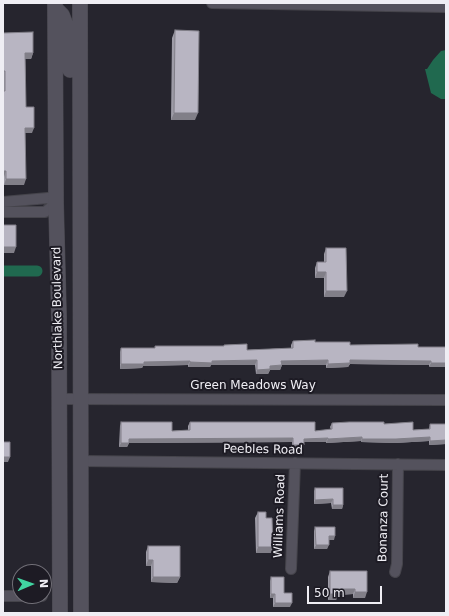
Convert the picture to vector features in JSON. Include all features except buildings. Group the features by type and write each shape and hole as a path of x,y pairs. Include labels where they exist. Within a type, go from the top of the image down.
{"main road":[{"name":"Northlake Boulevard","path":"80,3 82,399 81,613"},
{"name":"Northlake Boulevard","path":"55,6 56,203 59,317 60,613"},
{"path":"55,6 62,15 69,33 70,83 73,113 80,127"},
{"path":"56,203 70,210 80,220"}],"street":[{"path":"212,3 446,8"},
{"path":"3,202 48,198 56,203 45,212 3,212"},
{"name":"Green Meadows Way","path":"59,399 446,400"},
{"name":"Peebles Road","path":"81,461 446,464"},
{"name":"Williams Road","path":"291,569 295,463"},
{"name":"Bonanza Court","path":"395,572 397,564 398,464"},
{"path":"52,596 60,596"}],"shaded area":[{"path":"446,50 446,99 441,99 431,93 425,69 427,69 441,51"}],"waterway":[{"path":"3,271 37,271"}]}
